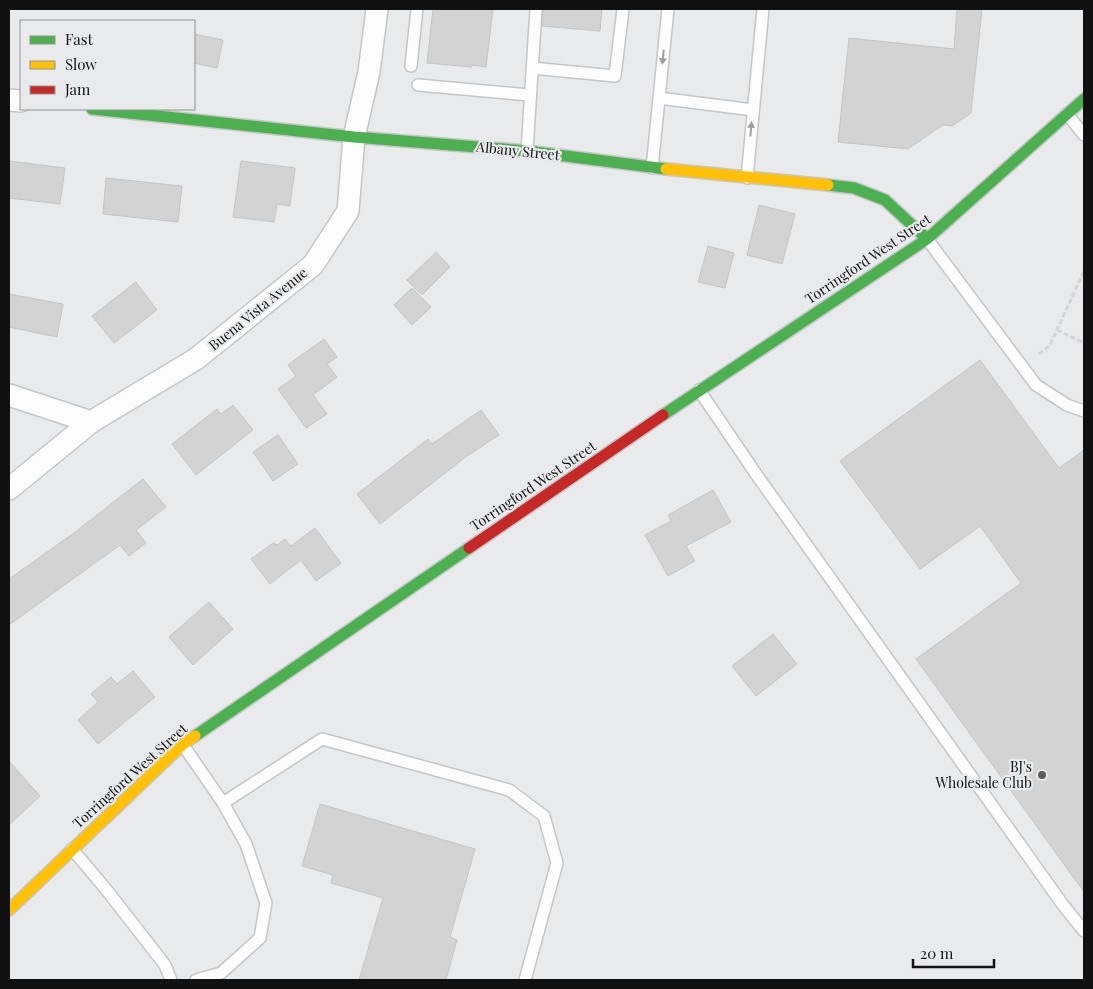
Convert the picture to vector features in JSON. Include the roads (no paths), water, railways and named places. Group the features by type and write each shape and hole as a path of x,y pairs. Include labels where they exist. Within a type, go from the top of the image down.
{"main road":[{"name":"Torringford West Street","path":"9,910 182,744 699,390 928,239 1084,99"},
{"name":"Albany Street","path":"101,110 354,137 527,151 652,168 854,188 885,200 928,239"}],"street":[{"name":"Buena Vista Avenue","path":"9,489 92,422 196,359 312,265 348,211 354,137 369,72 377,9"},
{"path":"9,395 92,422"}],"lane":[{"path":"411,66 417,9"},
{"path":"527,151 536,9"},
{"path":"532,68 615,76 623,9"},
{"path":"652,168 668,9"},
{"path":"747,178 763,9"},
{"path":"418,85 530,95"},
{"path":"659,98 753,110"},
{"path":"1067,114 1084,135"},
{"path":"928,239 1036,385 1067,405 1084,411"},
{"path":"699,390 756,474 1063,905 1084,931"},
{"path":"224,803 322,739 509,790 544,816 557,863 525,980"},
{"path":"182,744 224,803 246,844 266,903 260,938 221,973 196,980"},
{"path":"72,849 165,965 171,980"}],"place":[{"name":"BJ's Wholesale Club","path":"1042,775"}]}
